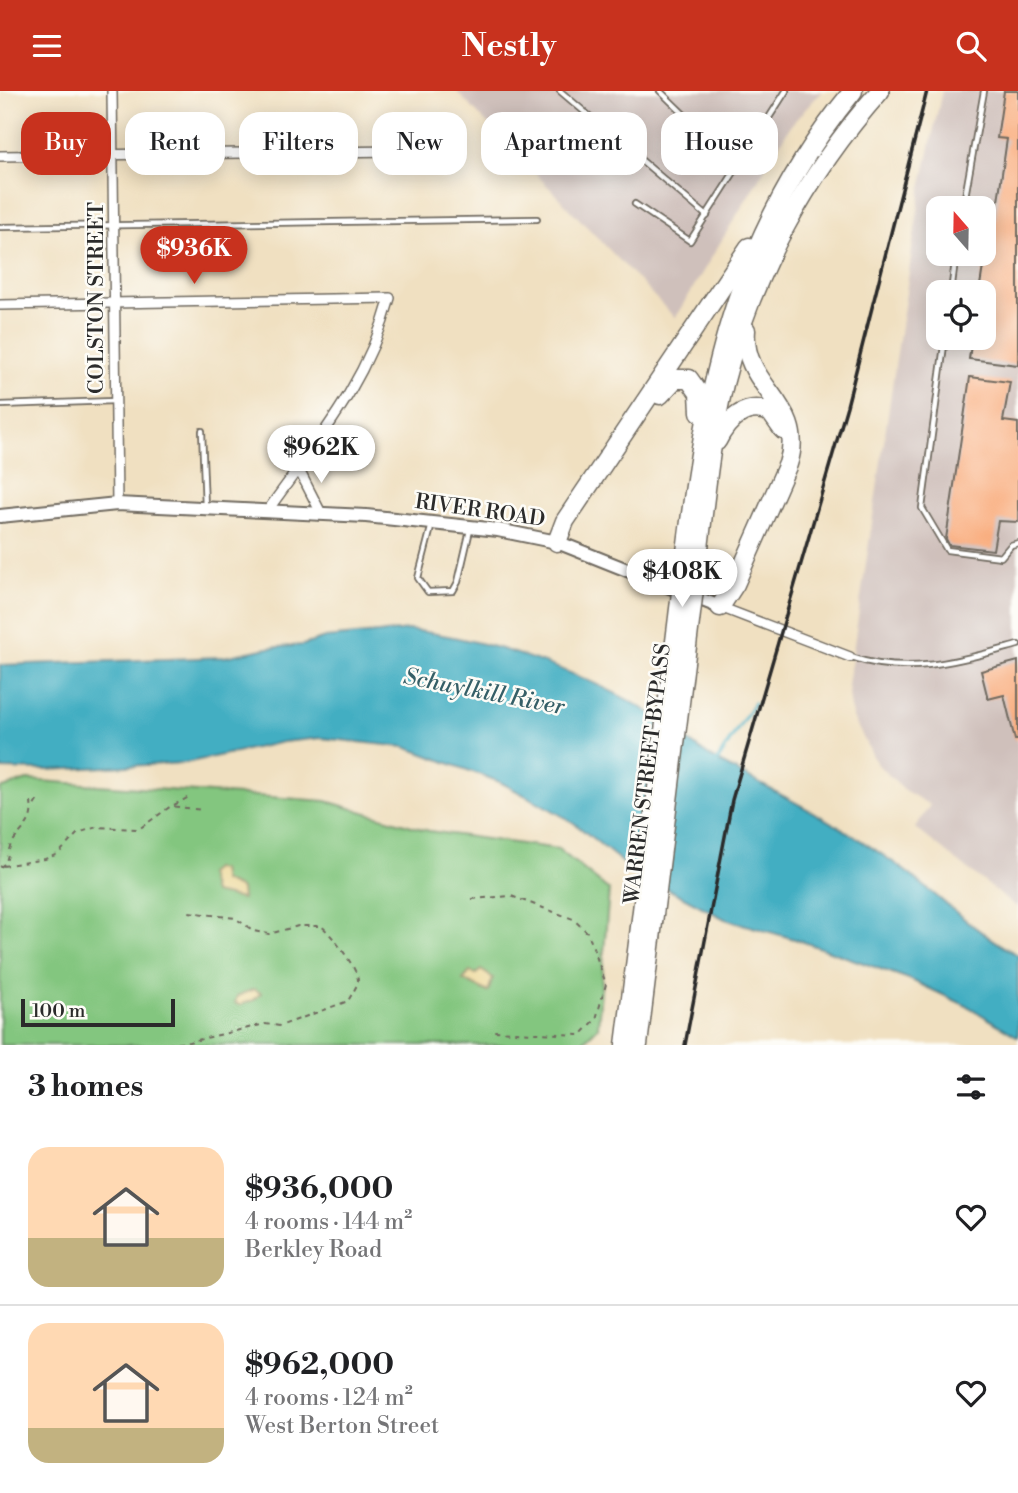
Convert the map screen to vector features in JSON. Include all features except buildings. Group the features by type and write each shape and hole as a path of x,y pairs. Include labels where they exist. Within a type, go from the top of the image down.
{"highway":[{"name":"WARREN STREET BYPASS","path":"638,1045 645,937 690,571 701,437 712,381 730,316 757,246 813,146 853,91"},
{"name":"WARREN STREET BYPASS","path":"690,571 724,384 751,302 772,252 812,178 844,133 880,91"},
{"path":"556,542 565,521 784,194"},
{"path":"720,607 735,584 788,464 792,446 787,414 756,375 748,358 746,331 751,302"},
{"path":"556,542 572,526 664,389 675,379 689,379 696,387 700,399 701,437"},
{"path":"709,465 722,432 739,414 753,409 766,410 780,422 785,437 783,453 727,581 720,607"},
{"name":"WARREN STREET BYPASS","path":"625,1045 645,937"}],"street":[{"name":"COLSTON STREET","path":"112,91 117,504"},
{"path":"0,156 372,151"},
{"path":"0,305 390,298 379,338 356,386 268,510"},
{"path":"298,468 307,492 321,513"},
{"name":"RIVER ROAD","path":"0,516 117,504 321,513 522,533 556,542 850,657"}],"lane":[{"path":"560,91 707,216"},
{"path":"660,91 682,112"},
{"path":"772,112 786,91"},
{"path":"965,196 984,91"},
{"path":"635,204 690,241 732,175"},
{"path":"0,227 537,219"},
{"path":"943,350 922,508 947,549 1001,557 1011,545 1018,543"},
{"path":"0,405 115,401"},
{"path":"202,431 205,509"},
{"path":"432,523 418,578 423,588 437,593 453,590 458,582 471,527"},
{"path":"850,657 897,668 929,666 1018,645"}],"path":[{"path":"2,867 58,854 78,832 97,827 139,829 171,806 191,796"},
{"path":"171,806 202,810"},
{"path":"2,867 13,841 29,824 32,809"},
{"path":"472,899 511,896 573,919 588,933 605,975 606,984 600,1012 582,1035 492,1031"},
{"path":"157,1045 189,1042 265,1024 280,1025 348,1001 358,982 357,975 337,943 321,926 298,926 272,935 254,931 235,918 189,912"}],"shaded area":[{"path":"456,91 822,91 791,125 778,147 778,112 661,112 661,175 761,175 675,318 537,175 647,175 647,112 481,112 481,117"},
{"path":"942,91 1018,91 1018,908 915,828 930,805 906,791 877,764 852,716 848,685 922,184"}],"green space":[{"path":"27,780 326,801 429,831 558,849 609,890 598,1027 580,1045 0,1045 0,789"}],"sand":[{"path":"214,869 221,870 223,881 241,889 242,899 213,893 208,874"},
{"path":"481,970 493,978 488,992 463,980 470,972 476,974"},
{"path":"254,989 261,993 254,1000 239,1005 235,1003 237,996"}],"water":[{"name":"Schuylkill River","path":"409,630 504,650 598,685 654,715 719,762 870,846 984,934 1018,955 1018,1037 969,1007 909,979 798,940 725,919 632,870 574,823 547,807 500,782 405,747 321,738 283,742 185,763 47,770 0,769 0,665 224,657 268,648 303,645 325,638"}],"waterway":[{"path":"716,763 754,703"}],"railway":[{"path":"685,1045 732,800 847,406 927,91"}]}
